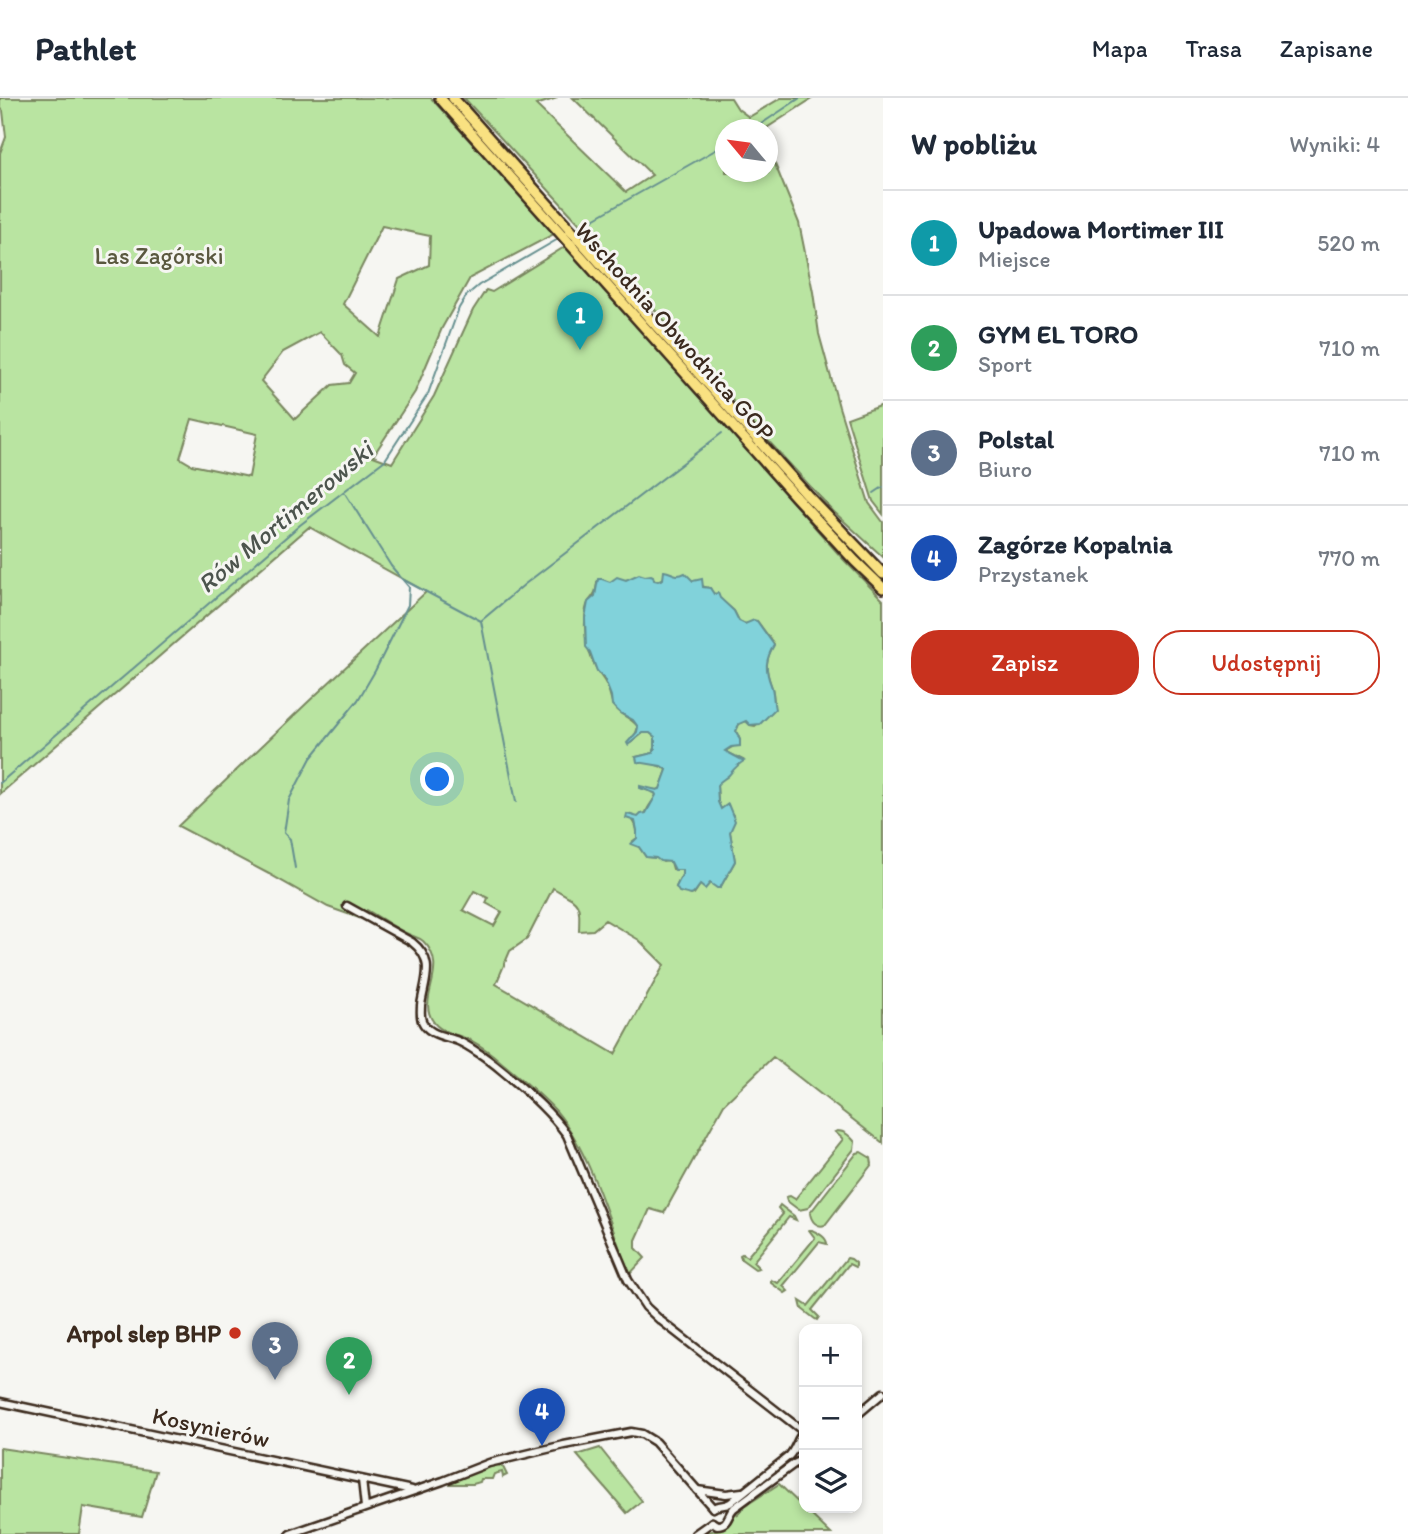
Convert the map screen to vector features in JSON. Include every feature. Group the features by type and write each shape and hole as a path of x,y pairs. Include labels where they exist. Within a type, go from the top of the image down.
{"highway":[{"name":"Wschodnia Obwodnica GOP","path":"440,98 524,184"},
{"name":"Wschodnia Obwodnica GOP","path":"453,98 524,184 796,497 883,588"},
{"name":"Wschodnia Obwodnica GOP","path":"600,270 883,574"}],"street":[{"path":"347,906 420,949 427,963 428,973 421,1012 422,1021 429,1030 457,1041 490,1060 555,1118 572,1146 622,1268 633,1290 646,1307 799,1428"},
{"path":"862,1411 883,1393"},
{"name":"Kosynierów","path":"0,1402 414,1490"},
{"path":"290,1534 489,1463 631,1432 647,1436 655,1442 713,1508"},
{"path":"799,1438 789,1456 730,1503 713,1508 710,1514 712,1522 723,1524 740,1504 799,1462"},
{"path":"797,1443 799,1454"},
{"path":"362,1480 365,1507"},
{"path":"697,1490 730,1494 744,1491"},
{"path":"723,1507 729,1514"},
{"path":"695,1534 712,1522"}],"green space":[{"name":"Las Zagórski","path":"0,98 431,98 554,234 470,278 442,328 415,392 373,456 392,463 434,396 473,310 486,290 492,292 566,246 843,559 883,600 883,1143 773,1057 724,1104 664,1213 650,1209 636,1240 636,1248 645,1258 629,1275 589,1168 556,1111 489,1052 470,1040 440,1028 433,1021 428,1003 434,962 431,951 423,941 367,910 362,919 328,907 178,826 426,592 309,527 0,794 0,153 6,137 3,111","holes":["382,226 430,236 429,265 399,279 380,337 343,304","320,332 342,355 345,365 355,373 349,383 332,385 295,419 261,381 283,352","192,419 257,434 249,477 192,465 180,458","645,576 658,581 665,576 689,579 710,588 734,611 739,621 745,624 757,621 774,644 767,665 774,709 755,726 746,721 739,724 736,731 740,740 725,751 743,760 717,784 721,810 728,805 733,815 730,832 735,861 720,888 710,883 700,885 691,895 676,887 682,870 673,869 671,862 646,857 633,841 637,838 636,828 628,814 638,818 646,813 656,795 641,788 660,789 667,770 636,757 653,753 655,737 650,733 643,733 633,741 638,727 614,707 607,686 589,652 585,628 587,605 595,593 597,582 610,583","553,888 576,904 579,931 593,930 605,920 639,940 664,965 615,1054 496,984 510,951 527,939","474,891 488,898 486,903 502,912 494,926 463,910"]},
{"path":"464,98 557,98 536,105 626,192 652,175 573,98 731,98 738,109 749,117 781,98 813,98 778,121 715,119 715,182 778,182 778,172 799,223 819,334 839,407 869,503 883,522 883,557 833,511 751,422 601,247"},
{"path":"883,405 883,514 873,501 847,418"},
{"path":"835,1132 845,1133 855,1142 854,1149 808,1208 799,1210 787,1201 786,1197 795,1199 843,1139"},
{"path":"861,1152 871,1158 872,1164 825,1225 817,1225 810,1213 857,1153"},
{"path":"780,1205 796,1220 789,1217 753,1262 759,1268 755,1269 741,1259 740,1255 747,1257 783,1214 778,1208"},
{"path":"809,1230 822,1236 827,1244 819,1242 783,1286 788,1291 785,1293 771,1283 771,1280 778,1283 815,1238"},
{"path":"847,1258 856,1263 856,1266 849,1264 812,1310 819,1317 815,1319 802,1309 800,1301 808,1306"},
{"path":"0,1448 156,1471 142,1517 83,1507 79,1534 0,1534"},
{"path":"600,1448 642,1501 627,1513 577,1455"},
{"path":"496,1464 503,1467 507,1475 503,1477 502,1472 494,1474 492,1479 481,1479 473,1484 448,1482 476,1469"},
{"path":"779,1484 799,1503 799,1513 809,1513 831,1534 705,1534 726,1526 736,1510 756,1497 745,1506"}],"water":[{"path":"664,571 676,575 685,573 693,581 702,579 703,587 710,588 714,594 718,593 739,621 745,624 757,621 774,645 767,669 775,709 760,724 750,725 746,721 739,724 736,731 740,746 725,751 744,761 717,785 721,809 728,804 735,821 730,832 735,861 720,888 710,883 705,889 700,885 694,894 690,895 679,892 676,887 682,870 675,870 671,862 646,857 639,847 631,844 637,838 637,830 635,821 626,818 627,814 638,817 646,813 656,795 640,786 660,789 667,770 661,766 637,762 636,757 653,753 655,737 650,733 643,733 628,745 638,727 633,720 612,705 604,678 597,671 586,647 585,618 588,602 595,596 598,579 610,582 617,577 626,580 639,574 651,575 658,581 663,579"}],"waterway":[{"name":"Rów Mortimerowski","path":"768,119 800,98"},
{"name":"Rów Mortimerowski","path":"574,230 715,150"},
{"name":"Rów Mortimerowski","path":"0,783 300,525 385,460 428,394 459,308 467,295 479,285 560,238"},
{"path":"482,620 722,433"},
{"path":"874,493 883,487"},
{"path":"345,493 402,579 481,621 516,802"},
{"path":"295,868 290,839 284,833 289,800 311,758 358,700 375,671 408,605 409,587 403,580"}],"place":[{"name":"Upadowa Mortimer III","path":"580,350"},
{"name":"Arpol slep BHP","path":"235,1333"},
{"name":"Polstal","path":"275,1380"},
{"name":"GYM EL TORO","path":"349,1395"},
{"name":"Zagórze Kopalnia","path":"542,1446"}]}
